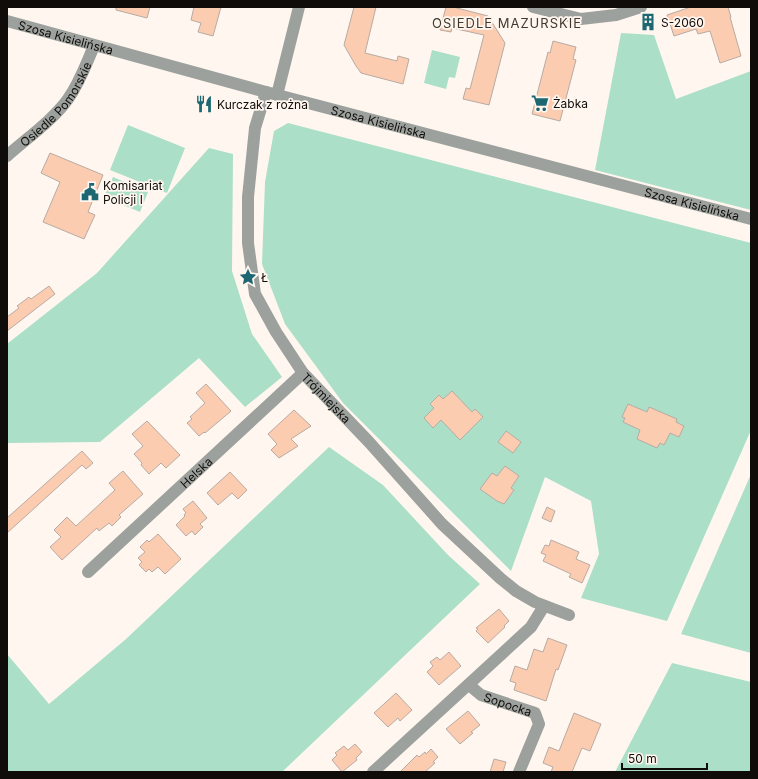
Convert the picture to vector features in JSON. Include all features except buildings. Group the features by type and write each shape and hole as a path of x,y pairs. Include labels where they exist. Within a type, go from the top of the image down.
{"street":[{"name":"Trójmiejska","path":"299,7 272,94 254,128 248,197 248,244 255,294 276,332 303,373 369,442 442,524 516,591 535,602 570,615"},
{"path":"533,7 581,19 616,15 641,7"},
{"name":"Szosa Kisielińska","path":"7,21 272,94 751,219"},
{"name":"Osiedle Pomorskie","path":"7,156 53,115 67,100 79,82 94,46"},
{"name":"Helska","path":"88,572 303,373"},
{"name":"Sopocka","path":"373,772 531,627 544,606"},
{"name":"Sopocka","path":"469,684 481,695 535,713 539,724 519,772"}],"green space":[{"path":"621,33 654,35 676,99 751,71 751,210 595,170"},
{"path":"432,50 460,57 455,78 449,77 446,89 424,83"},
{"path":"288,123 751,243 751,430 667,621 581,598 599,554 591,501 545,477 511,571 343,403 285,324 262,264 265,182 274,131"},
{"path":"128,125 185,148 167,193 110,170"},
{"path":"209,148 233,154 232,271 252,334 282,377 245,407 199,358 100,442 7,443 7,344 97,273"},
{"path":"113,177 148,192 140,212 104,197"},
{"path":"329,447 383,485 448,555 480,584 282,772 7,772 7,654 49,704 126,639"},
{"path":"751,474 751,653 681,634"},
{"path":"672,663 751,682 751,772 615,772"}],"place":[{"name":"S-2060","path":"648,22"},
{"name":"Żabka","path":"540,103"},
{"name":"Kurczak z rożna","path":"204,104"},
{"name":"Komisariat Policji I","path":"90,192"},
{"name":"Ł","path":"248,277"}],"district":[{"name":"OSIEDLE MAZURSKIE","path":"507,23"}]}
